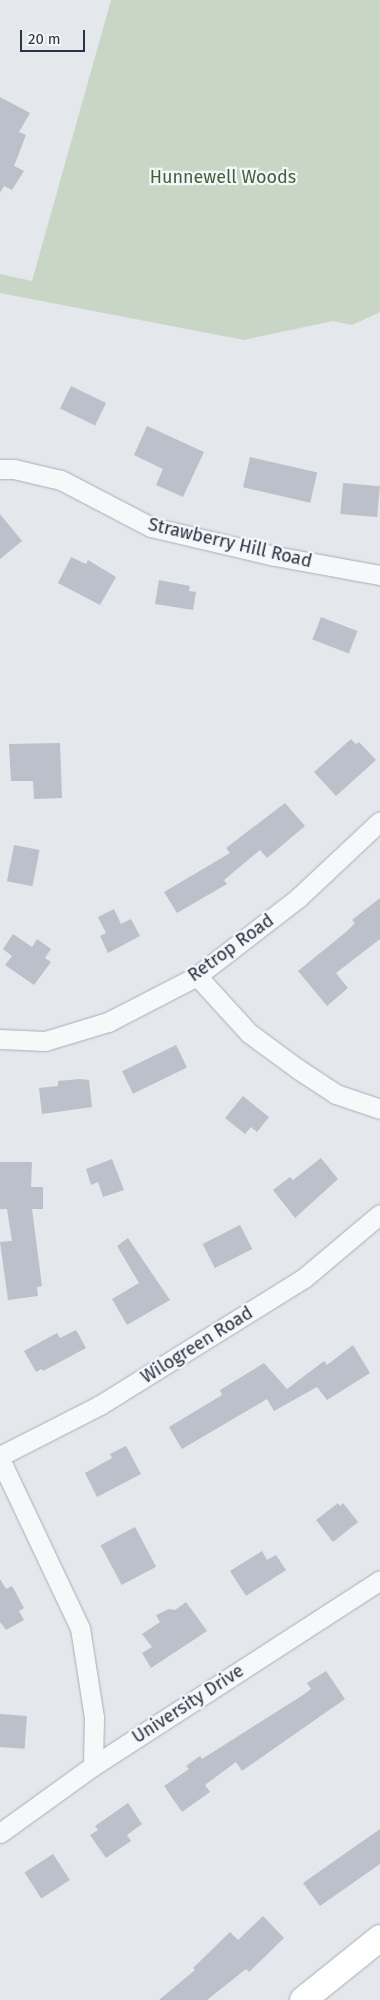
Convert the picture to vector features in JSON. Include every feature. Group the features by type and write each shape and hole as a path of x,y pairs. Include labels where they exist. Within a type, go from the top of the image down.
{"main road":[{"path":"303,2000 380,1938"}],"street":[{"name":"Strawberry Hill Road","path":"0,470 14,469 61,480 151,527 275,556 380,575"},
{"name":"Retrop Road","path":"0,1039 46,1041 108,1022 197,976 298,898 380,821"},
{"path":"197,976 249,1033 298,1069 336,1094 380,1109"},
{"name":"Wilogreen Road","path":"0,1458 100,1404 304,1278 380,1214"},
{"path":"0,1458 80,1628 94,1716 94,1766"},
{"name":"University Drive","path":"0,1833 94,1766 380,1580"}],"green space":[{"name":"Hunnewell Woods","path":"111,0 380,0 380,312 352,325 333,321 244,340 0,293 0,274 32,281"}],"building":[{"path":"0,97 30,113 19,132 26,135 14,166 24,171 12,190 4,186 0,193"},
{"path":"71,386 106,403 95,426 60,408"},
{"path":"147,426 204,452 183,497 156,485 163,469 134,455"},
{"path":"250,457 317,473 310,503 243,487"},
{"path":"343,483 380,486 377,517 340,514"},
{"path":"0,514 22,541 0,559"},
{"path":"71,557 86,564 88,560 116,577 100,605 58,583"},
{"path":"159,580 190,586 189,591 196,592 193,610 155,604"},
{"path":"321,617 357,631 349,653 312,639"},
{"path":"351,739 356,744 359,742 376,760 336,796 314,772"},
{"path":"60,743 62,798 34,799 33,781 11,781 9,744"},
{"path":"285,803 305,826 267,858 260,850 224,880 227,884 177,913 164,892 230,853 226,848"},
{"path":"14,845 40,850 32,886 7,881"},
{"path":"380,898 380,939 336,973 348,988 327,1006 298,971 346,932 355,923 352,920"},
{"path":"114,909 121,924 131,919 140,936 108,953 100,936 106,933 98,917"},
{"path":"13,934 32,947 37,939 51,949 45,958 51,962 34,985 5,965 12,956 3,949"},
{"path":"176,1045 187,1067 133,1094 122,1071"},
{"path":"89,1080 92,1107 42,1114 39,1088 58,1086 58,1081"},
{"path":"243,1096 269,1117 257,1132 251,1127 245,1134 225,1118"},
{"path":"321,1158 338,1179 295,1218 273,1190 290,1177 293,1180"},
{"path":"112,1159 124,1190 103,1197 98,1182 91,1185 86,1169"},
{"path":"0,1162 32,1162 31,1187 43,1187 43,1209 32,1209 42,1286 37,1287 38,1296 8,1300 0,1242 12,1241 7,1209 0,1209"},
{"path":"240,1225 252,1249 215,1268 203,1244"},
{"path":"128,1238 170,1300 127,1325 112,1299 139,1283 117,1246"},
{"path":"76,1330 86,1348 43,1371 42,1369 36,1372 24,1351 57,1333 60,1338"},
{"path":"353,1345 370,1373 327,1400 317,1387 274,1411 267,1399 182,1449 169,1427 222,1395 220,1390 264,1363 287,1389 324,1361 327,1365"},
{"path":"126,1446 141,1474 97,1497 85,1473 112,1458 110,1454"},
{"path":"338,1503 340,1506 343,1503 358,1522 333,1542 316,1520"},
{"path":"135,1527 156,1567 122,1585 101,1545"},
{"path":"262,1551 267,1560 276,1555 286,1570 246,1596 230,1571"},
{"path":"0,1579 6,1589 12,1586 24,1608 19,1611 24,1620 6,1630 0,1622"},
{"path":"186,1602 207,1631 151,1668 142,1653 152,1647 142,1634 160,1622 156,1615 169,1609 175,1610"},
{"path":"326,1671 345,1699 242,1771 236,1762 205,1785 210,1792 182,1812 164,1786 189,1769 186,1766 200,1756 202,1759 303,1695 311,1689 307,1683"},
{"path":"0,1714 27,1716 25,1749 0,1747"},
{"path":"128,1803 142,1824 127,1835 131,1841 106,1858 90,1835 98,1830 95,1826"},
{"path":"380,1829 380,1864 320,1906 303,1883"},
{"path":"53,1854 70,1880 41,1899 24,1873"},
{"path":"263,1916 284,1938 249,1972 246,1969 207,2000 159,2000 195,1970 193,1968 230,1932 238,1940"}]}
